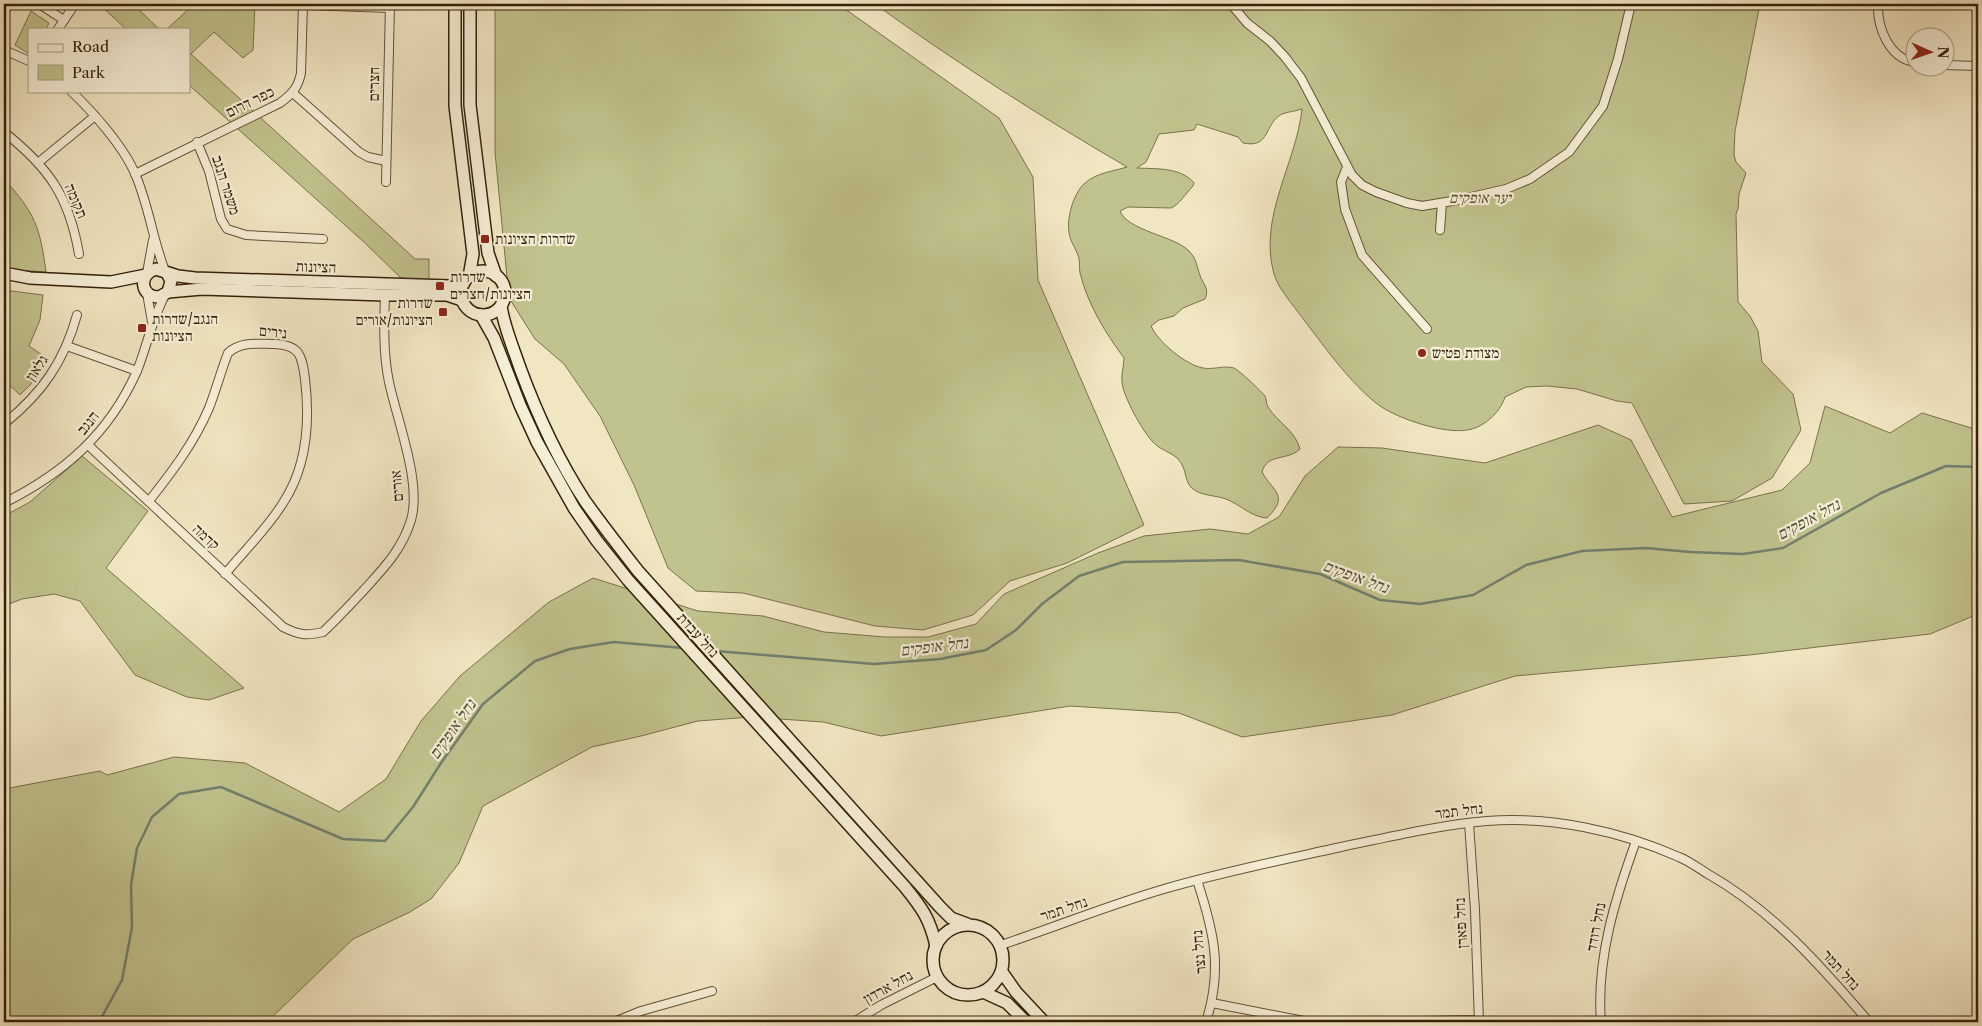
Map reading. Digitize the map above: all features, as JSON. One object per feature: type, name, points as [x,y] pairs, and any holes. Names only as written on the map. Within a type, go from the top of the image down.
[{"type":"street","points":[[38,4],[64,20]]},
{"type":"street","points":[[59,28],[74,4]]},
{"type":"street","name":"חצרים","points":[[303,4],[390,6],[386,182]]},
{"type":"street","name":"כפר דרום","points":[[135,174],[280,103],[293,93],[299,84],[301,73],[303,4]]},
{"type":"street","points":[[455,4],[455,106],[472,254],[467,280],[462,292],[462,300],[468,309],[481,315],[494,312],[501,306],[504,290],[502,282],[496,276],[485,272],[477,273],[467,280]]},
{"type":"street","points":[[470,4],[470,105],[488,253],[496,276]]},
{"type":"street","points":[[1231,4],[1247,23],[1270,41],[1301,78],[1352,175],[1362,185],[1376,192],[1422,206],[1506,189],[1530,178],[1569,152],[1603,106],[1618,59],[1631,4]]},
{"type":"street","points":[[1878,4],[1880,24],[1884,36],[1891,48],[1904,58]]},
{"type":"street","points":[[4,50],[28,61]]},
{"type":"street","points":[[1954,65],[1978,66]]},
{"type":"street","points":[[4,273],[30,278],[111,282],[146,292],[156,297],[166,294],[171,283],[153,233],[144,196],[135,174],[95,116],[72,92]]},
{"type":"street","points":[[293,93],[359,152],[368,158],[386,161]]},
{"type":"street","points":[[39,162],[95,116]]},
{"type":"street","name":"תקומה","points":[[4,132],[39,162],[52,179],[64,202],[76,236],[79,254]]},
{"type":"street","name":"משמר הנגב","points":[[197,142],[208,171],[221,219],[227,230],[246,235],[323,238]]},
{"type":"street","points":[[1347,167],[1341,182],[1345,209],[1362,255],[1427,329]]},
{"type":"street","points":[[1440,230],[1442,203]]},
{"type":"street","points":[[146,292],[143,284],[152,248],[153,233]]},
{"type":"street","points":[[111,282],[146,274],[156,269],[166,272]]},
{"type":"street","name":"הציונות","points":[[166,272],[187,278],[205,279],[450,286],[467,280]]},
{"type":"street","points":[[4,283],[30,278]]},
{"type":"street","name":"הציונות","points":[[166,294],[202,288],[385,295],[447,295],[462,300]]},
{"type":"street","name":"הנגב","points":[[146,292],[152,327]]},
{"type":"street","name":"הנגב","points":[[4,503],[48,479],[68,464],[88,445],[113,414],[126,394],[166,294]]},
{"type":"street","name":"אורים","points":[[311,635],[323,632],[335,622],[392,560],[402,543],[412,518],[414,496],[409,462],[389,382],[386,362],[384,337],[385,295]]},
{"type":"street","name":"נחל עבדת","points":[[501,306],[511,344],[532,400],[549,436],[585,500],[615,541],[638,571],[940,907],[951,918],[967,924]]},
{"type":"street","name":"גלאון","points":[[5,423],[26,406],[53,373],[67,346],[77,315]]},
{"type":"street","name":"נחל עבדת","points":[[481,315],[494,338],[520,405],[541,450],[574,508],[628,580],[921,906],[932,926],[936,946]]},
{"type":"street","name":"נירים","points":[[149,502],[174,471],[199,429],[228,353],[235,347],[253,344],[287,345],[296,349],[304,368],[307,393],[306,440],[300,466],[284,503],[225,574]]},
{"type":"street","name":"גלאון","points":[[67,346],[136,371]]},
{"type":"street","name":"קדמה","points":[[88,445],[283,627],[298,634],[311,635]]},
{"type":"street","name":"נחל תמר","points":[[1000,945],[1162,889],[1281,860],[1426,829],[1489,821],[1528,820],[1604,832],[1636,841],[1680,858],[1722,882],[1755,904],[1785,930],[1869,1022]]},
{"type":"street","name":"נחל פארן","points":[[1469,823],[1475,910],[1479,1021]]},
{"type":"street","name":"נחל רודד","points":[[1601,1022],[1601,982],[1606,945],[1620,884],[1636,841]]},
{"type":"street","name":"נחל נצר","points":[[1197,880],[1210,920],[1216,975],[1212,1003],[1206,1022]]},
{"type":"street","points":[[967,924],[978,926],[995,936],[1000,945],[1003,954],[1002,972],[991,988],[972,995],[962,995],[948,988],[937,977],[933,956],[941,937],[948,930],[967,924]]},
{"type":"street","points":[[1002,972],[1016,992],[1044,1022]]},
{"type":"street","name":"נחל ארדון","points":[[854,1022],[937,977]]},
{"type":"street","points":[[614,1022],[641,1011],[712,991]]},
{"type":"street","points":[[983,992],[1007,1003],[1026,1022]]},
{"type":"street","points":[[1212,1003],[1284,1018],[1341,1022]]},
{"type":"street","points":[[1361,1022],[1479,1021]]},
{"type":"green space","points":[[99,4],[133,4],[158,28],[125,28]]},
{"type":"green space","points":[[188,4],[255,4],[253,50],[243,58],[214,32],[191,54],[415,259],[429,259],[429,280],[401,278],[365,243],[190,86],[190,28],[168,28],[191,7]]},
{"type":"green space","points":[[495,4],[838,4],[999,118],[1033,177],[1038,280],[1144,525],[1067,563],[1010,581],[973,615],[923,630],[875,626],[743,593],[696,591],[668,568],[634,485],[600,416],[564,364],[535,339],[509,298],[495,152]]},
{"type":"green space","name":"יער אופקים","points":[[875,4],[1760,4],[1735,131],[1734,155],[1736,162],[1746,173],[1739,194],[1736,214],[1738,302],[1750,316],[1758,331],[1762,362],[1793,394],[1801,430],[1772,478],[1732,501],[1684,504],[1632,403],[1617,401],[1577,389],[1547,386],[1526,387],[1505,397],[1499,409],[1485,423],[1473,429],[1457,431],[1434,428],[1398,416],[1380,406],[1336,362],[1284,294],[1274,274],[1270,253],[1274,211],[1293,150],[1302,109],[1282,114],[1276,118],[1263,139],[1252,144],[1243,143],[1238,137],[1197,124],[1194,130],[1159,134],[1146,162],[1137,168],[1175,171],[1189,178],[1194,183],[1193,186],[1180,202],[1171,208],[1128,207],[1120,211],[1124,218],[1131,223],[1181,245],[1188,250],[1195,260],[1206,288],[1205,299],[1183,308],[1174,316],[1159,320],[1151,326],[1160,339],[1181,358],[1196,366],[1203,368],[1230,367],[1241,373],[1265,396],[1268,407],[1298,442],[1300,449],[1295,453],[1268,462],[1262,472],[1277,494],[1278,499],[1274,510],[1267,518],[1251,513],[1226,499],[1197,492],[1188,483],[1183,466],[1178,459],[1153,442],[1144,430],[1125,395],[1122,376],[1124,358],[1092,307],[1083,285],[1079,258],[1070,237],[1069,216],[1071,208],[1077,194],[1085,183],[1094,177],[1127,167],[999,89]]},
{"type":"green space","points":[[31,11],[49,23],[46,28],[28,28],[28,53],[15,45]]},
{"type":"green space","points":[[4,179],[23,202],[34,221],[41,243],[46,272],[4,269]]},
{"type":"green space","points":[[4,290],[43,295],[40,320],[29,346],[48,359],[30,385],[20,395],[4,380]]},
{"type":"green space","points":[[1825,406],[1890,433],[1922,413],[1978,430],[1978,614],[1930,634],[1749,655],[1515,676],[1392,715],[1242,737],[1179,713],[1070,706],[881,736],[823,722],[751,717],[698,721],[592,747],[483,806],[459,863],[431,899],[410,912],[353,939],[267,1022],[4,1022],[4,789],[100,771],[107,775],[174,757],[245,763],[339,812],[386,779],[421,721],[460,676],[549,602],[593,578],[698,611],[763,616],[824,632],[885,637],[928,637],[976,624],[1004,594],[1098,553],[1144,536],[1210,529],[1248,534],[1279,517],[1305,476],[1338,447],[1382,448],[1485,463],[1598,425],[1631,440],[1672,517],[1782,490],[1810,463]]},
{"type":"green space","points":[[82,456],[148,511],[106,568],[244,688],[209,700],[187,697],[135,675],[80,601],[54,594],[22,599],[4,606],[4,516],[30,502]]},
{"type":"waterway","name":"נחל אופקים","points":[[716,651],[874,664],[940,659],[986,650],[1016,630],[1042,604],[1079,576],[1123,562],[1239,560],[1320,574],[1380,600],[1420,604],[1473,595],[1526,565],[1582,551],[1646,548],[1743,554],[1783,548],[1881,493],[1946,466],[1978,467]]},
{"type":"waterway","name":"נחל אופקים","points":[[99,1022],[122,980],[132,927],[131,885],[137,848],[152,817],[179,794],[221,787],[343,839],[385,841],[413,807],[441,763],[483,704],[535,661],[570,649],[614,642],[683,648]]},
{"type":"place","name":"שדרות הציונות","points":[[485,239]]},
{"type":"place","name":"שדרות הציונות/חצרים","points":[[440,286]]},
{"type":"place","name":"שדרות הציונות/אורים","points":[[443,312]]},
{"type":"place","name":"הנגב/שדרות הציונות","points":[[142,328]]},
{"type":"place","name":"מצודת פטיש","points":[[1422,353]]}]
